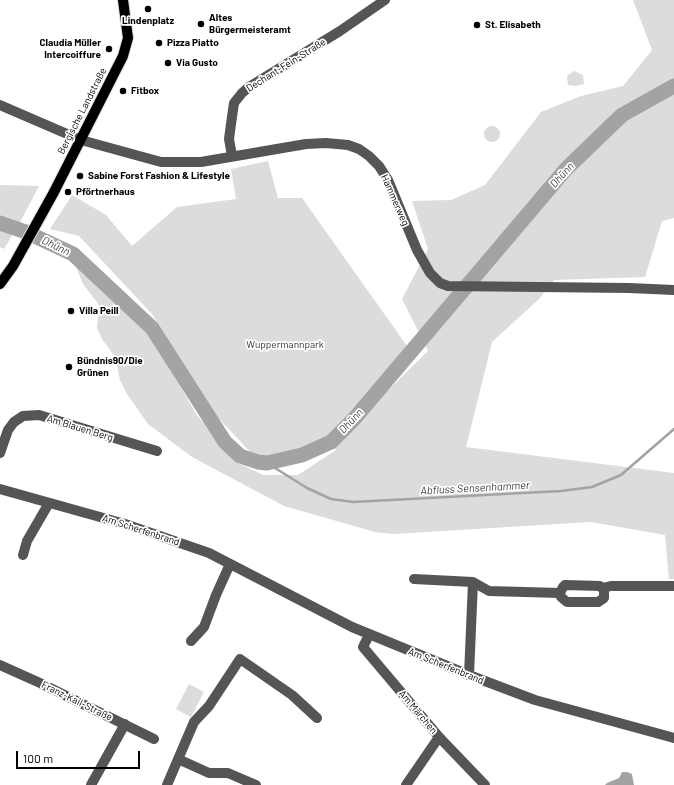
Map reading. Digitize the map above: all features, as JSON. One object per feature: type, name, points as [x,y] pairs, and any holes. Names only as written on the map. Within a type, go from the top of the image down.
[{"type":"main road","name":"Bergische Landstraße","points":[[0,284],[28,241],[119,66],[127,46],[128,38],[124,0]]},
{"type":"street","name":"Dechant-Fein-Straße","points":[[232,156],[229,139],[234,103],[242,93],[249,86],[340,31],[385,0]]},
{"type":"street","name":"Hammerweg","points":[[0,104],[81,140],[160,162],[201,162],[306,144],[348,145],[369,156],[379,166],[388,180],[417,250],[430,273],[440,283],[448,286],[629,288],[671,290]]},
{"type":"street","name":"Am Blauen Berg","points":[[0,453],[8,430],[14,422],[23,416],[39,415],[158,451]]},
{"type":"street","name":"Am Scherfenbrand","points":[[0,489],[125,524],[209,553],[369,635],[535,700],[674,738]]},
{"type":"street","points":[[23,555],[27,541],[49,503]]},
{"type":"street","points":[[191,641],[204,627],[230,564]]},
{"type":"street","points":[[414,579],[473,582],[489,591],[560,593]]},
{"type":"street","points":[[469,675],[473,582]]},
{"type":"street","points":[[602,588],[604,590],[604,598],[598,602],[567,602],[560,593],[562,587],[565,585],[596,585],[602,588],[611,586],[674,586]]},
{"type":"street","name":"Am Märchen","points":[[369,635],[363,647],[439,737],[485,785]]},
{"type":"street","points":[[167,785],[194,722],[209,706],[240,659],[292,695],[317,718]]},
{"type":"street","name":"Franz-Kail-Straße","points":[[0,665],[154,738]]},
{"type":"street","points":[[91,785],[125,724]]},
{"type":"street","points":[[406,785],[439,737]]},
{"type":"street","points":[[178,759],[209,773],[228,773],[256,785]]},
{"type":"green space","points":[[633,0],[674,0],[674,218],[662,221],[645,277],[554,280],[539,299],[492,342],[466,447],[674,473],[674,579],[669,579],[665,535],[591,522],[393,534],[375,532],[284,506],[192,457],[148,424],[127,394],[120,380],[115,357],[102,339],[97,328],[99,305],[83,284],[74,262],[79,257],[139,317],[196,414],[238,463],[263,475],[298,475],[336,450],[331,446],[428,351],[402,299],[428,249],[412,201],[451,200],[485,185],[541,112],[581,96],[623,86],[652,50]]},
{"type":"green space","points":[[574,71],[583,75],[584,84],[576,86],[568,85],[567,76]]},
{"type":"green space","points":[[492,126],[498,128],[500,134],[498,140],[492,142],[486,140],[484,134],[486,128]]},
{"type":"green space","name":"Wuppermannpark","points":[[268,161],[278,198],[302,198],[412,353],[349,422],[308,455],[255,457],[207,406],[152,314],[79,236],[50,229],[72,195],[106,215],[132,246],[177,207],[236,199],[231,169]]},
{"type":"green space","points":[[0,185],[39,186],[4,249],[0,247]]},
{"type":"green space","points":[[189,684],[204,692],[191,717],[176,709]]},
{"type":"shaded area","points":[[622,772],[632,774],[634,785],[605,785],[619,778]]},
{"type":"waterway","name":"Dhünn","points":[[0,223],[26,232],[73,254],[152,328],[225,442],[240,456],[258,462],[267,463],[302,455],[331,442],[354,419],[566,169],[622,115],[674,86]]},
{"type":"waterway","name":"Abfluss Sensenhammer","points":[[267,463],[307,488],[331,499],[353,502],[561,491],[592,487],[621,475],[674,429]]},
{"type":"place","name":"Lindenplatz","points":[[148,9]]},
{"type":"place","name":"Altes Bürgermeisteramt","points":[[201,24]]},
{"type":"place","name":"St. Elisabeth","points":[[477,25]]},
{"type":"place","name":"Pizza Piatto","points":[[159,43]]},
{"type":"place","name":"Claudia Müller Intercoiffure","points":[[109,49]]},
{"type":"place","name":"Via Gusto","points":[[168,63]]},
{"type":"place","name":"Fitbox","points":[[123,91]]},
{"type":"place","name":"Sabine Forst Fashion & Lifestyle","points":[[80,176]]},
{"type":"place","name":"Pförtnerhaus","points":[[68,192]]},
{"type":"place","name":"Villa Peill","points":[[71,311]]},
{"type":"place","name":"Bündnis90/Die Grünen","points":[[69,367]]}]
